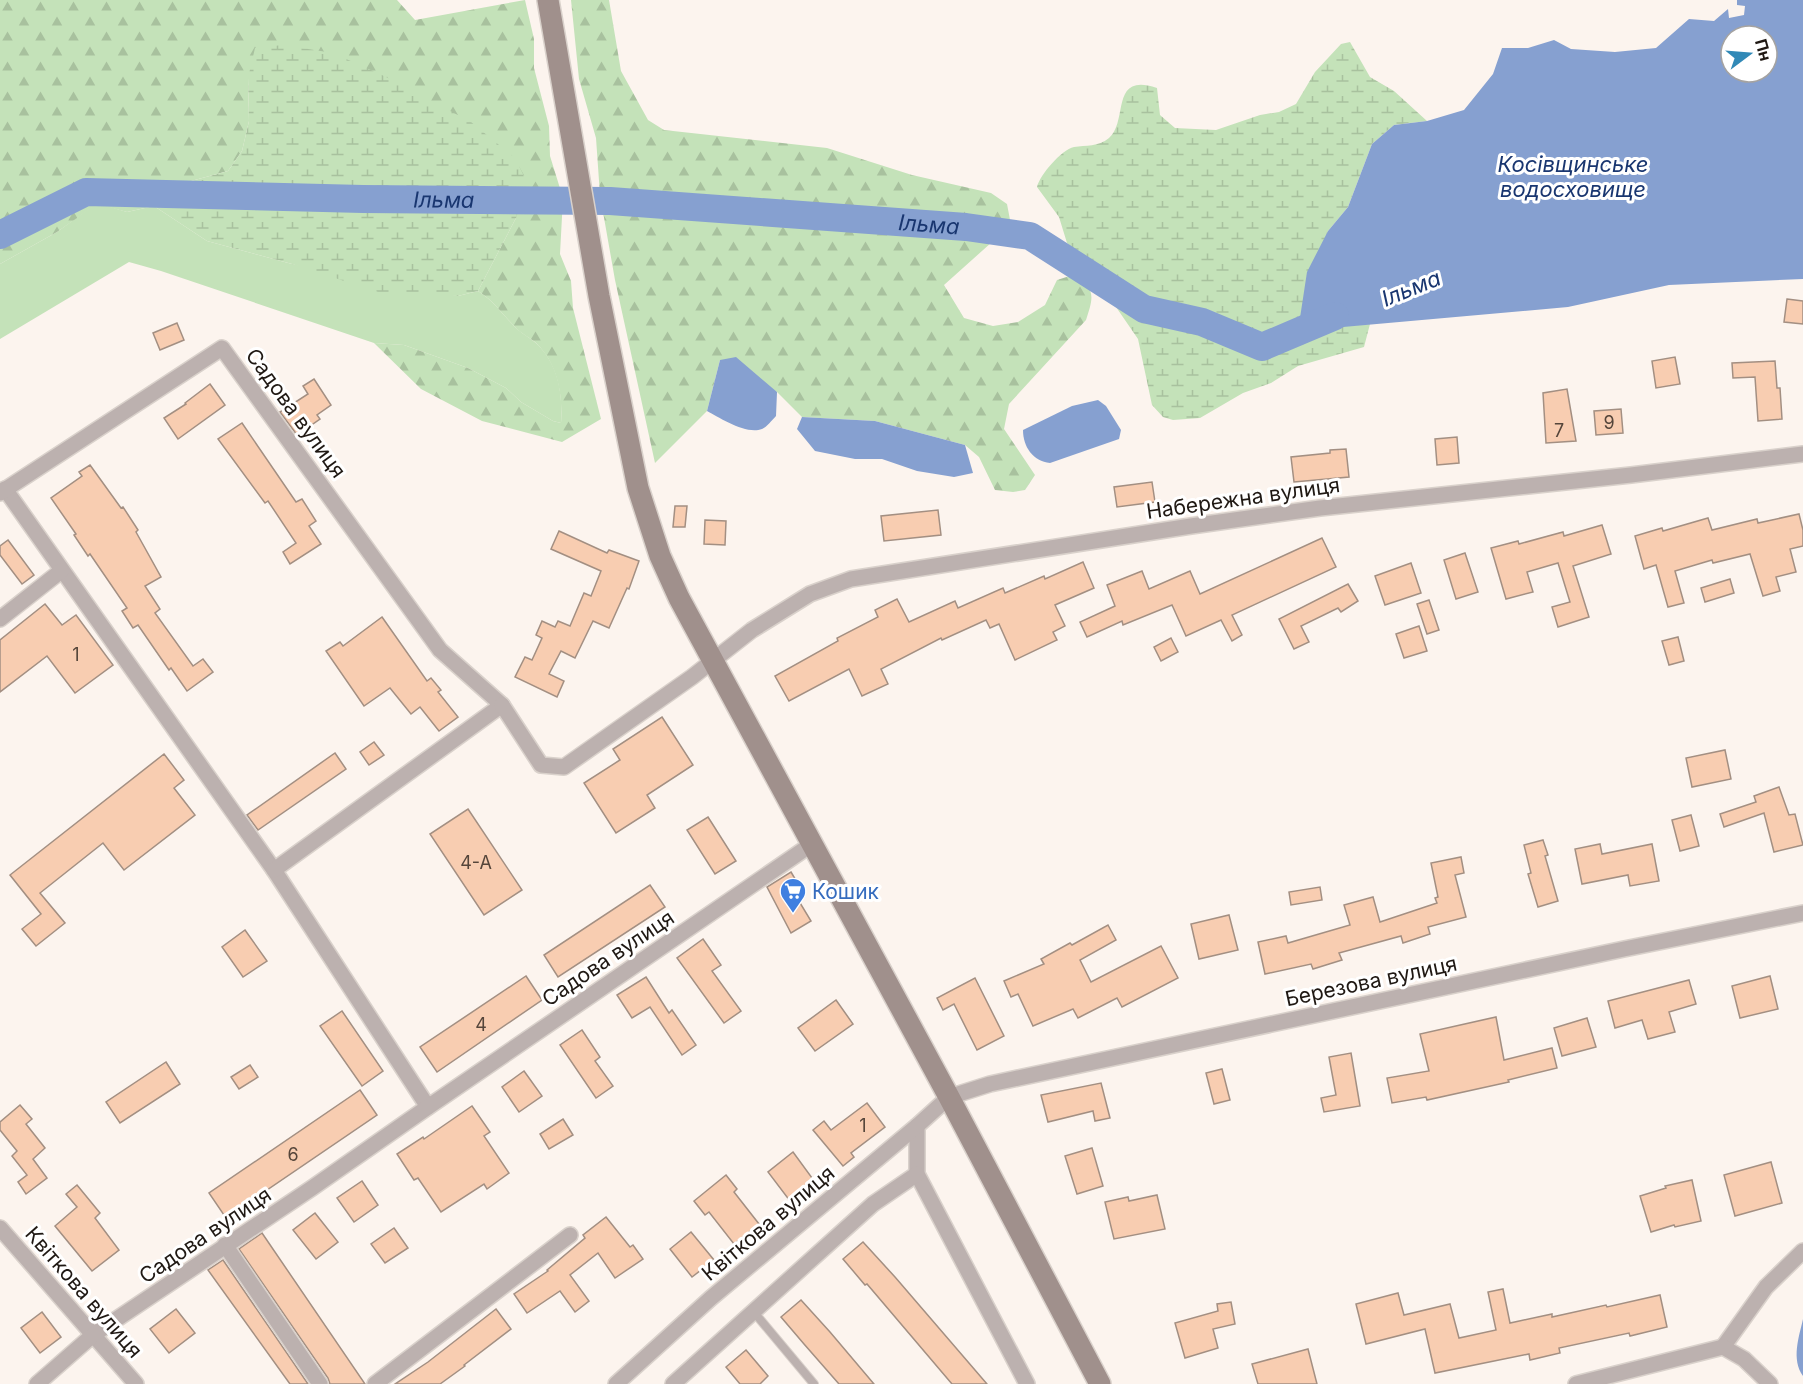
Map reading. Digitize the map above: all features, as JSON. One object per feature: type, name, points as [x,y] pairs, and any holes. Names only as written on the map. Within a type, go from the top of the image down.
[{"type":"street","points":[[548,0],[599,296],[638,488],[660,556],[679,598],[950,1096],[1100,1384]]},
{"type":"street","name":"Садова вулиця","points":[[428,1107],[274,870],[3,491],[222,348],[440,650],[502,705]]},
{"type":"street","name":"Набережна вулиця","points":[[502,705],[542,765],[564,767],[752,630],[810,594],[851,579],[1180,527],[1309,510],[1803,454]]},
{"type":"street","points":[[0,619],[61,571]]},
{"type":"street","points":[[274,870],[502,705]]},
{"type":"street","name":"Садова вулиця","points":[[37,1384],[93,1335],[312,1188],[812,844]]},
{"type":"street","name":"Березова вулиця","points":[[950,1096],[1002,1082],[1623,949],[1803,913]]},
{"type":"street","name":"Квіткова вулиця","points":[[616,1384],[711,1298],[950,1096]]},
{"type":"street","points":[[917,1126],[916,1174],[1027,1384]]},
{"type":"street","points":[[673,1384],[873,1204],[916,1174]]},
{"type":"street","name":"Квіткова вулиця","points":[[0,1228],[136,1384]]},
{"type":"street","points":[[375,1384],[570,1235]]},
{"type":"street","points":[[225,1245],[320,1384]]},
{"type":"street","points":[[1576,1384],[1723,1347],[1766,1287],[1803,1251]]},
{"type":"street","points":[[1723,1347],[1744,1359],[1770,1384]]},
{"type":"lane","points":[[753,1311],[814,1384]]},
{"type":"green space","points":[[0,0],[397,0],[415,20],[525,0],[534,39],[534,68],[549,126],[550,156],[563,198],[560,254],[571,281],[573,308],[601,419],[562,442],[482,421],[421,389],[374,343],[404,345],[468,368],[506,388],[521,402],[553,421],[561,423],[560,391],[550,361],[537,344],[517,329],[494,304],[478,291],[516,218],[248,78],[249,121],[242,151],[228,171],[180,184],[165,185],[150,194],[154,206],[127,212],[97,204],[57,232],[0,264]]},
{"type":"green space","points":[[571,0],[609,0],[621,71],[648,120],[664,130],[827,148],[912,175],[991,193],[1007,204],[1011,225],[944,285],[964,318],[993,326],[1018,322],[1045,305],[1057,280],[1076,274],[1087,285],[1091,299],[1086,320],[1009,404],[1004,429],[1035,475],[1025,490],[1013,492],[995,490],[979,457],[965,445],[875,421],[802,417],[777,392],[720,360],[707,411],[655,463],[615,280],[600,195],[596,138],[579,79]]},
{"type":"green space","points":[[1350,42],[1370,77],[1394,91],[1427,121],[1394,125],[1372,144],[1348,207],[1328,231],[1298,330],[1370,324],[1364,347],[1298,366],[1271,383],[1243,393],[1200,418],[1173,420],[1163,417],[1152,405],[1138,339],[1081,256],[1067,243],[1059,217],[1037,187],[1039,182],[1052,164],[1069,149],[1096,144],[1109,138],[1115,130],[1126,92],[1132,87],[1142,85],[1157,88],[1160,115],[1175,128],[1216,130],[1260,115],[1279,112],[1296,104],[1315,72],[1341,44]]},
{"type":"green space","points":[[283,45],[333,53],[384,76],[471,122],[515,158],[527,182],[516,218],[478,291],[458,296],[378,292],[292,264],[207,241],[154,206],[150,194],[165,185],[180,184],[228,171],[242,151],[249,121],[248,78],[255,48]]},
{"type":"green space","points":[[97,203],[127,212],[154,206],[207,241],[292,264],[458,296],[478,291],[538,345],[551,362],[560,392],[561,423],[553,421],[521,402],[506,388],[468,368],[404,345],[374,343],[129,262],[0,339],[0,264],[57,232]]},
{"type":"water","name":"Косівщинське водосховище","points":[[1737,0],[1803,0],[1803,279],[1669,285],[1568,307],[1298,331],[1307,272],[1328,231],[1348,207],[1372,144],[1394,125],[1427,121],[1464,110],[1493,74],[1502,48],[1528,48],[1554,40],[1571,49],[1615,52],[1656,48],[1689,19],[1714,21],[1728,9],[1729,18],[1744,15],[1745,6],[1737,5]]},
{"type":"water","points":[[736,357],[777,392],[776,416],[762,429],[741,428],[707,411],[720,360]]},
{"type":"water","points":[[1098,400],[1106,406],[1121,430],[1119,439],[1050,463],[1044,462],[1030,452],[1023,436],[1023,430],[1072,406]]},
{"type":"water","points":[[802,417],[875,421],[965,445],[973,473],[954,477],[917,471],[882,459],[855,459],[815,451],[797,429]]},
{"type":"water","points":[[1803,1319],[1803,1376],[1797,1362],[1797,1355]]},
{"type":"building","points":[[1787,299],[1803,301],[1803,324],[1784,322]]},
{"type":"building","points":[[177,323],[184,340],[160,350],[153,333]]},
{"type":"building","points":[[1675,357],[1680,384],[1656,388],[1652,361]]},
{"type":"building","points":[[1775,361],[1782,419],[1758,421],[1755,377],[1733,378],[1732,363]]},
{"type":"building","points":[[314,379],[331,405],[317,415],[320,419],[297,435],[280,412],[308,394],[303,386]]},
{"type":"building","points":[[210,384],[225,405],[178,439],[164,418],[186,404]]},
{"type":"building","points":[[1567,389],[1576,441],[1546,443],[1543,393]]},
{"type":"building","points":[[1621,409],[1623,433],[1596,435],[1594,411]]},
{"type":"building","points":[[242,423],[296,502],[302,499],[316,521],[309,526],[321,544],[290,564],[283,552],[296,543],[268,501],[265,503],[218,439]]},
{"type":"building","points":[[1457,437],[1459,463],[1437,465],[1435,439]]},
{"type":"building","points":[[1346,449],[1349,477],[1294,482],[1291,457]]},
{"type":"building","points":[[90,465],[138,530],[136,532],[161,577],[145,586],[160,609],[155,613],[193,666],[203,659],[213,672],[187,691],[171,668],[169,670],[138,625],[133,628],[122,611],[127,608],[90,554],[88,556],[51,498],[82,476],[79,472]]},
{"type":"building","points":[[1152,482],[1155,502],[1117,507],[1114,487]]},
{"type":"building","points":[[675,506],[687,506],[685,527],[673,527]]},
{"type":"building","points":[[938,510],[941,535],[884,541],[881,516]]},
{"type":"building","points":[[1799,514],[1803,530],[1803,546],[1790,549],[1796,572],[1776,577],[1780,591],[1763,596],[1750,554],[1713,563],[1712,560],[1675,571],[1684,603],[1668,607],[1656,565],[1644,569],[1635,536],[1662,528],[1663,531],[1708,518],[1712,530],[1757,519],[1758,523]]},
{"type":"building","points":[[705,520],[726,521],[725,545],[704,544]]},
{"type":"building","points":[[1602,525],[1611,554],[1573,566],[1589,617],[1558,627],[1552,607],[1570,602],[1558,563],[1527,572],[1533,592],[1506,599],[1491,548],[1518,541],[1519,544],[1563,532],[1564,536]]},
{"type":"building","points":[[559,531],[607,553],[609,550],[639,561],[629,589],[627,588],[609,628],[593,621],[575,658],[561,651],[549,674],[564,681],[557,697],[515,677],[525,657],[532,660],[542,638],[536,635],[542,621],[555,627],[558,621],[570,626],[584,593],[591,596],[601,571],[551,549]]},
{"type":"building","points":[[1322,538],[1336,567],[1232,615],[1242,635],[1232,641],[1221,620],[1186,636],[1172,605],[1123,625],[1122,621],[1087,637],[1080,622],[1115,606],[1107,585],[1142,571],[1149,589],[1190,571],[1200,594]]},
{"type":"building","points":[[8,540],[34,575],[22,584],[0,555],[0,546]]},
{"type":"building","points":[[1465,553],[1478,592],[1456,599],[1444,560]]},
{"type":"building","points":[[1083,562],[1094,588],[1055,605],[1065,626],[1053,632],[1057,640],[1015,660],[999,624],[990,628],[986,620],[942,640],[941,638],[881,669],[888,684],[862,696],[849,669],[789,701],[775,676],[838,641],[837,638],[878,617],[875,610],[897,599],[909,622],[955,601],[958,608],[1003,588],[1005,593]]},
{"type":"building","points":[[1411,563],[1421,593],[1385,605],[1375,576]]},
{"type":"building","points":[[1730,579],[1734,593],[1705,602],[1701,588]]},
{"type":"building","points":[[1348,584],[1358,601],[1341,612],[1338,608],[1301,626],[1309,642],[1294,649],[1279,619]]},
{"type":"building","points":[[1429,600],[1439,630],[1427,634],[1417,604]]},
{"type":"building","points":[[45,604],[62,625],[76,615],[113,665],[75,693],[47,656],[0,692],[0,640]]},
{"type":"building","points":[[382,617],[427,681],[431,678],[441,690],[438,692],[458,717],[439,731],[420,707],[411,714],[390,688],[364,706],[326,651],[340,642],[343,646]]},
{"type":"building","points":[[1419,626],[1427,651],[1404,658],[1396,634]]},
{"type":"building","points":[[1678,637],[1684,661],[1669,665],[1662,641]]},
{"type":"building","points":[[1171,638],[1178,652],[1161,661],[1154,647]]},
{"type":"building","points":[[662,717],[693,765],[647,795],[655,808],[616,833],[584,783],[620,760],[613,749]]},
{"type":"building","points":[[374,742],[384,755],[369,765],[360,752]]},
{"type":"building","points":[[1725,750],[1731,779],[1692,787],[1686,758]]},
{"type":"building","points":[[335,753],[346,769],[258,830],[247,815]]},
{"type":"building","points":[[164,754],[184,780],[174,788],[195,815],[124,870],[103,843],[40,893],[65,923],[36,946],[22,929],[41,914],[10,875]]},
{"type":"building","points":[[1779,787],[1789,815],[1795,814],[1803,845],[1774,852],[1764,813],[1724,827],[1720,814],[1756,802],[1754,796]]},
{"type":"building","points":[[468,809],[522,890],[484,915],[430,834]]},
{"type":"building","points":[[1691,815],[1699,846],[1680,851],[1672,820]]},
{"type":"building","points":[[708,817],[736,861],[715,874],[687,830]]},
{"type":"building","points":[[1543,840],[1548,855],[1545,856],[1558,901],[1538,907],[1528,874],[1531,873],[1524,845]]},
{"type":"building","points":[[1600,844],[1602,854],[1652,844],[1659,881],[1630,886],[1628,875],[1582,884],[1575,849]]},
{"type":"building","points":[[1461,857],[1464,873],[1455,875],[1466,917],[1428,927],[1430,934],[1403,943],[1401,936],[1339,953],[1342,960],[1313,969],[1311,964],[1265,974],[1258,942],[1286,936],[1288,943],[1350,925],[1344,905],[1373,897],[1380,922],[1437,903],[1435,898],[1438,897],[1431,863]]},
{"type":"building","points":[[791,872],[801,889],[794,893],[811,921],[791,933],[767,887]]},
{"type":"building","points":[[650,885],[665,907],[558,977],[544,955]]},
{"type":"building","points":[[1320,887],[1322,900],[1291,905],[1289,892]]},
{"type":"building","points":[[1229,915],[1238,950],[1199,959],[1191,924]]},
{"type":"building","points":[[1108,925],[1116,940],[1080,960],[1091,982],[1161,946],[1178,978],[1122,1007],[1117,998],[1078,1018],[1073,1009],[1033,1026],[1018,994],[1011,997],[1004,981],[1044,964],[1041,959]]},
{"type":"building","points":[[245,930],[267,961],[243,977],[222,947]]},
{"type":"building","points":[[703,939],[721,965],[712,971],[741,1011],[724,1023],[677,958]]},
{"type":"building","points":[[526,976],[542,1000],[437,1072],[420,1047]]},
{"type":"building","points":[[1770,976],[1778,1009],[1740,1018],[1732,986]]},
{"type":"building","points":[[646,977],[669,1013],[672,1010],[696,1045],[682,1055],[650,1007],[632,1018],[617,995]]},
{"type":"building","points":[[975,978],[1004,1036],[977,1050],[954,1004],[943,1010],[937,998]]},
{"type":"building","points":[[1689,980],[1696,1004],[1669,1012],[1675,1032],[1648,1039],[1642,1020],[1615,1028],[1608,1001]]},
{"type":"building","points":[[836,1000],[853,1024],[815,1051],[798,1028]]},
{"type":"building","points":[[342,1011],[383,1071],[362,1086],[320,1026]]},
{"type":"building","points":[[1496,1017],[1504,1060],[1552,1048],[1557,1068],[1508,1080],[1509,1082],[1427,1100],[1426,1097],[1392,1103],[1387,1078],[1429,1071],[1420,1034]]},
{"type":"building","points":[[1587,1018],[1596,1047],[1562,1056],[1554,1028]]},
{"type":"building","points":[[582,1030],[600,1057],[595,1061],[613,1086],[596,1098],[560,1045]]},
{"type":"building","points":[[1351,1053],[1360,1106],[1324,1112],[1321,1098],[1336,1095],[1329,1057]]},
{"type":"building","points":[[166,1062],[180,1084],[120,1123],[106,1102]]},
{"type":"building","points":[[250,1065],[258,1077],[239,1089],[231,1077]]},
{"type":"building","points":[[1222,1069],[1230,1100],[1214,1104],[1206,1073]]},
{"type":"building","points":[[524,1071],[542,1096],[519,1112],[502,1087]]},
{"type":"building","points":[[1101,1083],[1110,1118],[1095,1121],[1093,1111],[1048,1122],[1041,1095]]},
{"type":"building","points":[[360,1090],[377,1115],[226,1218],[209,1193]]},
{"type":"building","points":[[867,1103],[885,1127],[851,1153],[854,1157],[843,1166],[813,1130],[824,1121],[831,1130]]},
{"type":"building","points":[[20,1105],[32,1119],[26,1124],[45,1148],[33,1159],[47,1178],[26,1194],[18,1182],[27,1175],[12,1156],[17,1151],[0,1130],[0,1122]]},
{"type":"building","points":[[472,1106],[490,1132],[484,1136],[509,1173],[487,1189],[484,1184],[441,1212],[418,1178],[414,1180],[397,1154],[423,1137],[424,1139]]},
{"type":"building","points":[[563,1119],[573,1135],[549,1149],[540,1134]]},
{"type":"building","points":[[1092,1148],[1103,1186],[1077,1194],[1065,1156]]},
{"type":"building","points":[[793,1152],[815,1182],[790,1201],[768,1172]]},
{"type":"building","points":[[1771,1162],[1782,1203],[1735,1216],[1724,1175]]},
{"type":"building","points":[[726,1175],[737,1189],[734,1192],[759,1224],[734,1244],[709,1212],[705,1215],[694,1201]]},
{"type":"building","points":[[1692,1180],[1701,1221],[1675,1227],[1674,1225],[1651,1232],[1640,1196],[1666,1188],[1665,1186]]},
{"type":"building","points":[[362,1181],[378,1205],[354,1222],[337,1198]]},
{"type":"building","points":[[77,1185],[100,1213],[95,1218],[119,1250],[92,1271],[55,1226],[77,1207],[66,1194]]},
{"type":"building","points":[[1157,1195],[1165,1229],[1114,1239],[1105,1202],[1128,1197],[1129,1201]]},
{"type":"building","points":[[315,1213],[338,1242],[316,1259],[293,1230]]},
{"type":"building","points":[[606,1217],[630,1247],[633,1245],[643,1259],[615,1278],[598,1253],[570,1275],[589,1301],[575,1312],[560,1291],[527,1313],[514,1294],[548,1271],[585,1238],[583,1235]]},
{"type":"building","points":[[394,1228],[408,1248],[385,1263],[371,1244]]},
{"type":"building","points":[[691,1232],[714,1260],[692,1277],[670,1249]]},
{"type":"building","points":[[262,1233],[365,1384],[330,1384],[239,1249]]},
{"type":"building","points":[[863,1242],[987,1384],[952,1384],[867,1284],[865,1285],[843,1259]]},
{"type":"building","points":[[223,1260],[308,1384],[290,1384],[208,1270]]},
{"type":"building","points":[[1503,1289],[1510,1323],[1552,1314],[1552,1317],[1606,1305],[1607,1307],[1660,1295],[1667,1327],[1559,1348],[1560,1353],[1530,1360],[1529,1354],[1435,1373],[1425,1329],[1366,1344],[1356,1304],[1398,1293],[1404,1315],[1450,1304],[1459,1338],[1496,1330],[1488,1292]]},
{"type":"building","points":[[801,1300],[874,1384],[839,1384],[804,1344],[781,1317]]},
{"type":"building","points":[[1231,1302],[1235,1324],[1213,1329],[1218,1348],[1185,1358],[1175,1323],[1218,1311],[1217,1304]]},
{"type":"building","points":[[176,1309],[195,1333],[169,1353],[150,1329]]},
{"type":"building","points":[[496,1309],[511,1329],[465,1366],[440,1384],[395,1384],[428,1362]]},
{"type":"building","points":[[42,1312],[61,1337],[40,1353],[21,1328]]},
{"type":"building","points":[[1308,1349],[1317,1384],[1258,1384],[1252,1364]]},
{"type":"building","points":[[746,1350],[768,1376],[760,1384],[740,1384],[726,1367]]},
{"type":"waterway","name":"Ільма","points":[[0,235],[86,192],[363,199],[610,201],[966,227],[1030,236],[1144,309],[1202,322],[1262,347],[1335,316]]},
{"type":"place","name":"Кошик","points":[[793,914]]}]
